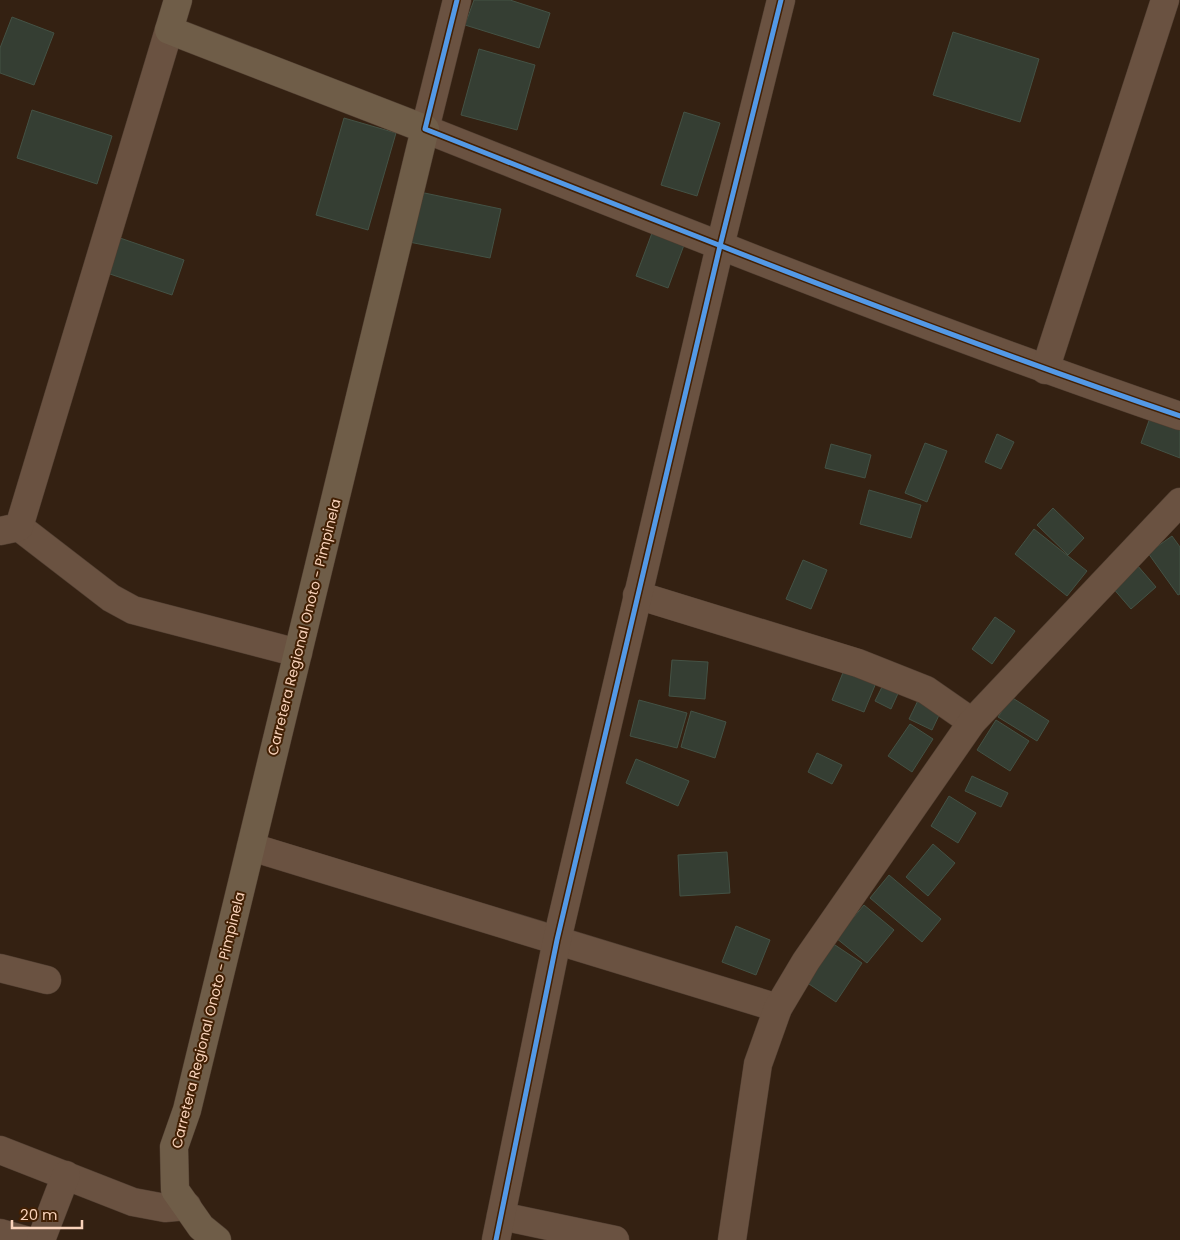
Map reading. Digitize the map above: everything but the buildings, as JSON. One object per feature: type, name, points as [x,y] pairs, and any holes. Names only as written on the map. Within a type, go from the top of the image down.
[{"type":"main road","points":[[178,0],[169,30],[425,129]]},
{"type":"main road","name":"Carretera Regional Onoto - Pimpinela","points":[[217,1240],[201,1227],[175,1190],[174,1147],[187,1110],[425,129]]},
{"type":"street","name":"Carretera Regional Onoto - Pimpinela","points":[[425,129],[457,0]]},
{"type":"street","points":[[615,1240],[498,1228],[556,940],[720,246],[781,0]]},
{"type":"street","points":[[1045,370],[1163,5]]},
{"type":"street","points":[[169,30],[10,529],[111,598],[133,610],[298,653]]},
{"type":"street","points":[[425,129],[720,246],[1045,370],[1180,416]]},
{"type":"street","points":[[732,1240],[758,1064],[778,1008],[806,961],[972,722],[1180,502]]},
{"type":"street","points":[[637,594],[858,663],[926,690],[972,722]]},
{"type":"street","points":[[251,847],[778,1008]]},
{"type":"street","points":[[0,968],[47,980]]},
{"type":"street","points":[[0,1150],[133,1202],[165,1208],[187,1206]]},
{"type":"street","points":[[41,1240],[66,1175]]},
{"type":"street","points":[[0,1233],[25,1240]]},
{"type":"cycle path","points":[[457,0],[425,129],[895,313],[1180,416]]},
{"type":"cycle path","points":[[496,1240],[557,940],[720,246],[781,0]]}]
